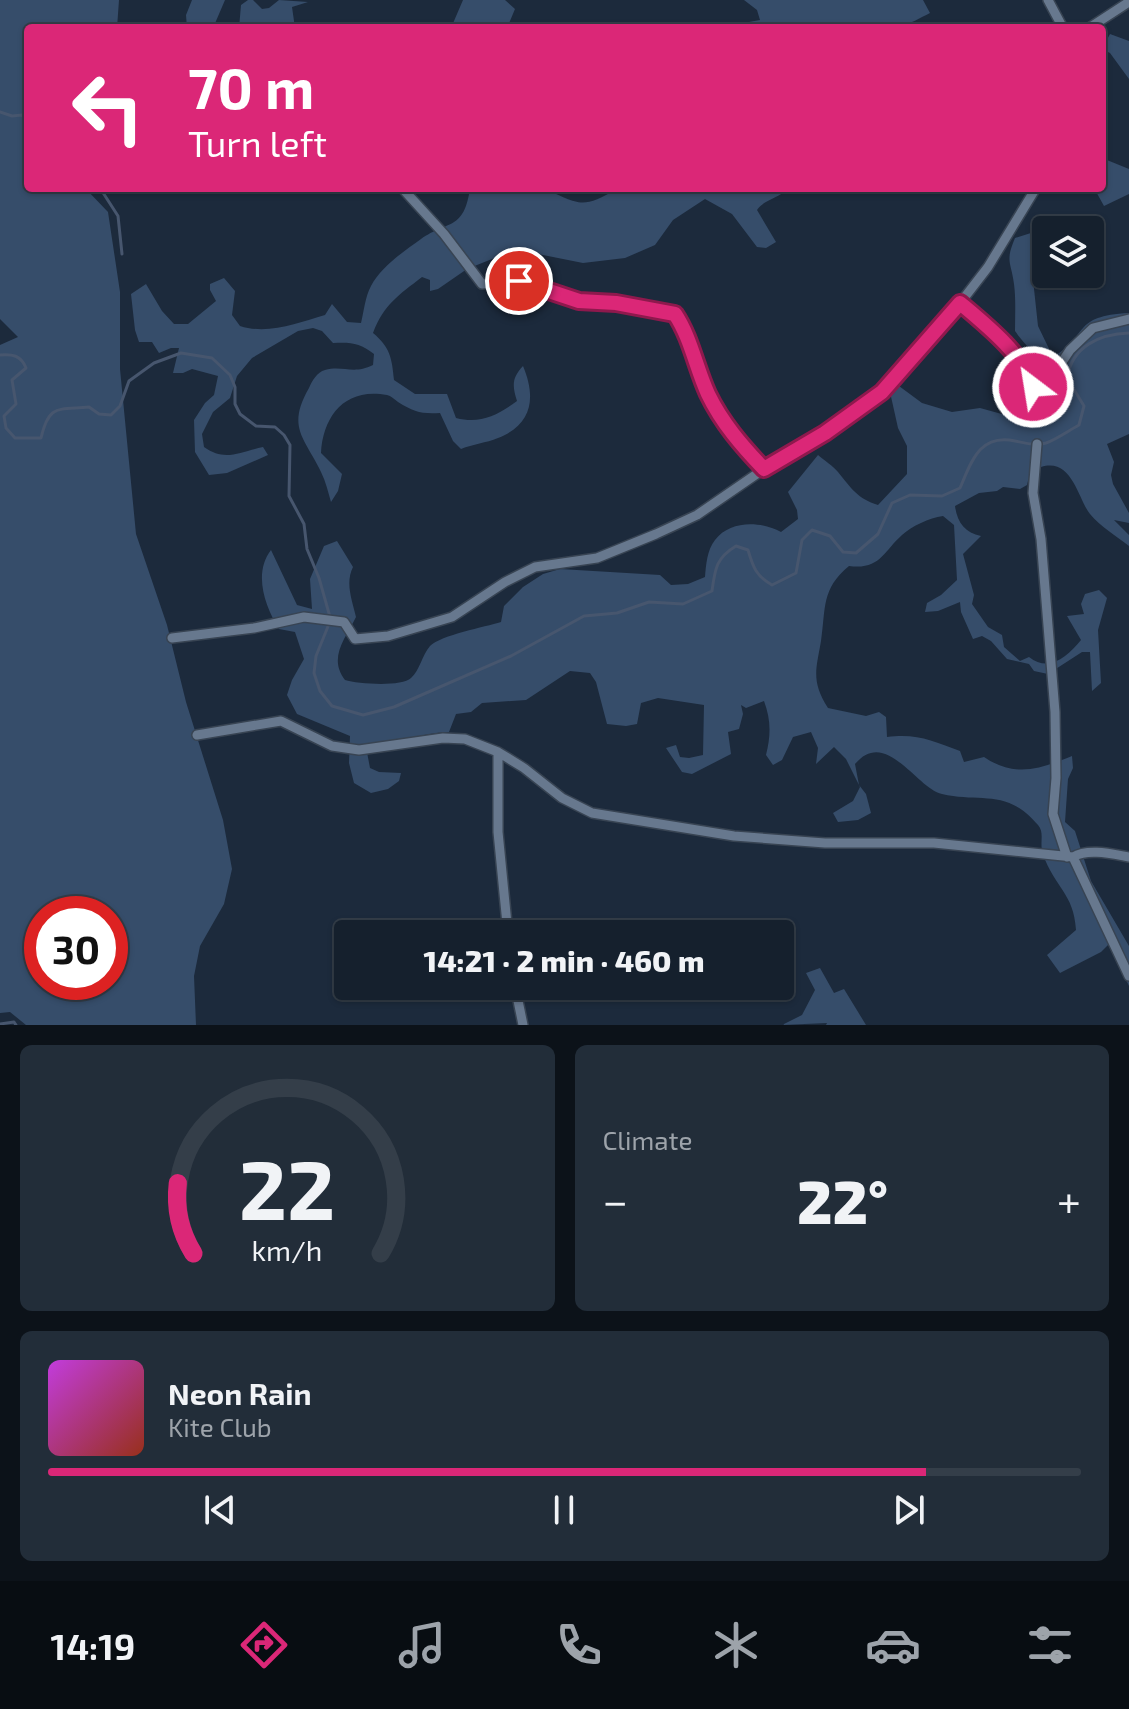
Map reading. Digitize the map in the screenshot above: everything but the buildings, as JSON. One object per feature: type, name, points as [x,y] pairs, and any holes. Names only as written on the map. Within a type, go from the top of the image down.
[{"type":"street","points":[[1048,0],[1061,24]]},
{"type":"street","points":[[1095,24],[1129,2]]},
{"type":"street","points":[[406,192],[444,234],[482,284],[519,281],[579,301],[616,303],[675,314],[684,328],[709,396],[732,435],[764,469]]},
{"type":"street","points":[[172,638],[254,628],[304,617],[344,622],[355,639],[388,636],[452,617],[505,582],[535,567],[597,558],[697,515],[764,469],[825,433],[882,392],[988,267],[1034,192]]},
{"type":"street","points":[[960,303],[988,327],[1026,368],[1033,387],[1050,380],[1070,350],[1093,328],[1129,319]]},
{"type":"street","points":[[1037,444],[1033,493],[1041,539],[1055,712],[1053,814],[1070,857],[1129,976]]},
{"type":"street","points":[[197,735],[281,721],[332,746],[359,750],[443,738],[465,739],[498,752],[562,798],[592,813],[734,836],[825,843],[934,843],[1070,857],[1106,853],[1129,857]]},
{"type":"street","points":[[498,752],[498,832],[507,920]]},
{"type":"street","points":[[518,1000],[523,1025]]},
{"type":"shaded area","points":[[0,0],[119,0],[117,24],[24,24],[24,192],[89,192],[108,212],[120,292],[120,369],[136,534],[167,625],[186,702],[223,820],[232,869],[224,904],[200,946],[194,976],[196,1025],[26,1025],[10,1012],[0,1013],[0,345],[18,337],[0,319]]},
{"type":"shaded area","points":[[192,0],[225,0],[215,24],[187,24],[186,15]]},
{"type":"shaded area","points":[[253,0],[262,9],[279,0],[308,2],[292,7],[294,24],[239,24],[241,5]]},
{"type":"shaded area","points":[[463,0],[505,0],[515,9],[509,24],[453,24]]},
{"type":"shaded area","points":[[744,0],[923,0],[930,13],[908,24],[738,24],[760,20],[757,10]]},
{"type":"shaded area","points":[[1110,34],[1129,41],[1129,79],[1106,51]]},
{"type":"shaded area","points":[[1106,160],[1129,169],[1129,194],[1104,206],[1096,192],[1106,192]]},
{"type":"shaded area","points":[[469,192],[551,192],[587,202],[611,192],[783,192],[757,210],[776,242],[766,248],[757,247],[732,214],[705,199],[673,220],[655,245],[625,258],[583,263],[528,252],[497,257],[467,269],[438,289],[430,291],[430,280],[422,277],[399,295],[387,307],[373,333],[389,354],[394,380],[415,394],[447,394],[456,418],[473,420],[488,417],[517,401],[514,382],[523,366],[530,388],[525,417],[510,432],[498,438],[461,449],[453,441],[440,413],[413,410],[387,395],[359,395],[339,407],[326,427],[321,453],[342,474],[338,491],[331,502],[323,476],[300,432],[298,423],[302,402],[320,373],[331,369],[366,368],[373,365],[374,354],[355,344],[333,343],[322,331],[313,328],[298,331],[252,358],[237,376],[230,398],[213,412],[202,434],[204,447],[212,452],[226,455],[263,447],[268,455],[227,473],[209,475],[195,452],[194,420],[214,395],[218,376],[192,369],[173,373],[179,348],[159,353],[152,342],[139,342],[131,294],[146,284],[174,324],[188,324],[216,301],[210,284],[224,278],[235,291],[232,315],[240,326],[272,329],[294,324],[325,315],[332,304],[347,322],[361,323],[369,290],[381,272],[421,239],[459,218]]},
{"type":"shaded area","points":[[1032,233],[1032,288],[1038,326],[1053,357],[1065,349],[1089,322],[1129,313],[1129,434],[1107,444],[1114,462],[1111,475],[1113,484],[1129,513],[1129,523],[1114,520],[1129,535],[1129,546],[1094,519],[1073,481],[1060,468],[1052,466],[1036,470],[1027,485],[1020,489],[1003,487],[997,491],[979,493],[955,506],[963,526],[981,536],[963,554],[974,595],[972,604],[988,627],[1002,635],[1004,647],[1020,661],[1029,657],[1036,662],[1051,663],[1064,657],[1081,640],[1067,616],[1084,614],[1081,604],[1085,594],[1099,590],[1107,598],[1098,630],[1101,683],[1092,691],[1090,652],[1082,652],[1048,674],[1034,671],[1029,664],[1007,659],[991,641],[982,636],[973,639],[960,602],[938,611],[925,612],[927,603],[957,580],[954,525],[943,516],[902,535],[874,562],[859,567],[849,566],[840,574],[829,591],[825,609],[817,683],[828,708],[866,716],[879,712],[886,717],[887,737],[907,736],[933,741],[960,751],[964,762],[984,757],[1006,768],[1028,769],[1072,756],[1065,822],[1075,831],[1091,881],[1129,946],[1129,986],[1109,944],[1101,952],[1060,973],[1047,955],[1076,930],[1072,907],[1043,854],[1040,828],[1027,813],[1004,801],[942,794],[900,763],[878,752],[867,754],[855,764],[859,785],[846,759],[834,747],[816,764],[818,748],[811,732],[793,737],[782,760],[773,765],[766,755],[770,728],[764,701],[746,708],[741,705],[743,714],[739,729],[728,732],[731,754],[692,774],[682,772],[666,748],[676,745],[680,757],[703,755],[704,705],[658,698],[641,703],[637,724],[607,724],[596,682],[590,673],[570,671],[526,700],[482,703],[471,712],[456,714],[449,732],[366,747],[370,768],[379,772],[401,773],[399,781],[388,789],[371,793],[354,783],[349,763],[350,736],[297,714],[287,695],[304,659],[295,632],[279,629],[269,611],[262,579],[266,559],[271,550],[297,605],[312,609],[310,579],[324,546],[337,541],[353,567],[349,585],[356,617],[340,648],[340,672],[345,680],[390,684],[411,678],[427,650],[436,642],[501,622],[504,606],[523,587],[543,574],[560,569],[660,575],[671,585],[688,584],[705,577],[712,544],[721,533],[746,524],[781,532],[798,519],[788,492],[818,455],[860,496],[878,505],[907,474],[907,446],[898,428],[890,392],[899,386],[922,403],[952,412],[980,408],[1009,416],[1034,405],[1039,374],[1037,360],[1015,331],[1015,290],[1009,257],[1015,238]]},
{"type":"shaded area","points":[[859,785],[866,794],[871,813],[858,820],[838,822],[833,813],[853,801]]},
{"type":"shaded area","points":[[820,968],[834,993],[844,989],[866,1025],[782,1025],[802,1015],[815,990],[806,973]]},
{"type":"waterway","points":[[0,112],[24,118]]},
{"type":"waterway","points":[[103,192],[118,216],[122,254]]},
{"type":"waterway","points":[[329,624],[316,656],[314,673],[320,691],[332,706],[363,715],[394,707],[511,656],[584,616],[617,613],[649,602],[683,604],[712,591],[718,565],[724,555],[736,546],[748,550],[756,570],[772,585],[796,573],[802,540],[812,530],[830,536],[843,552],[856,553],[878,534],[892,503],[910,495],[942,496],[960,488],[978,452],[993,441],[1046,443],[1079,425],[1084,406],[1067,378],[1070,367],[1089,344],[1108,336],[1129,333]]},
{"type":"waterway","points":[[0,355],[16,356],[26,368],[12,380],[16,404],[4,416],[6,428],[15,438],[41,438],[47,419],[62,409],[89,407],[99,414],[111,415],[120,406],[129,381],[154,363],[181,353],[212,358],[230,375],[240,414],[256,426],[275,427],[290,445],[289,496],[304,524],[307,549],[330,617]]},
{"type":"waterway","points":[[0,1024],[14,1022],[16,1025]]},
{"type":"route","points":[[519,281],[579,301],[616,303],[675,314],[684,328],[709,396],[732,435],[764,469],[825,433],[882,392],[960,303],[988,327],[1026,368],[1033,387]]}]
